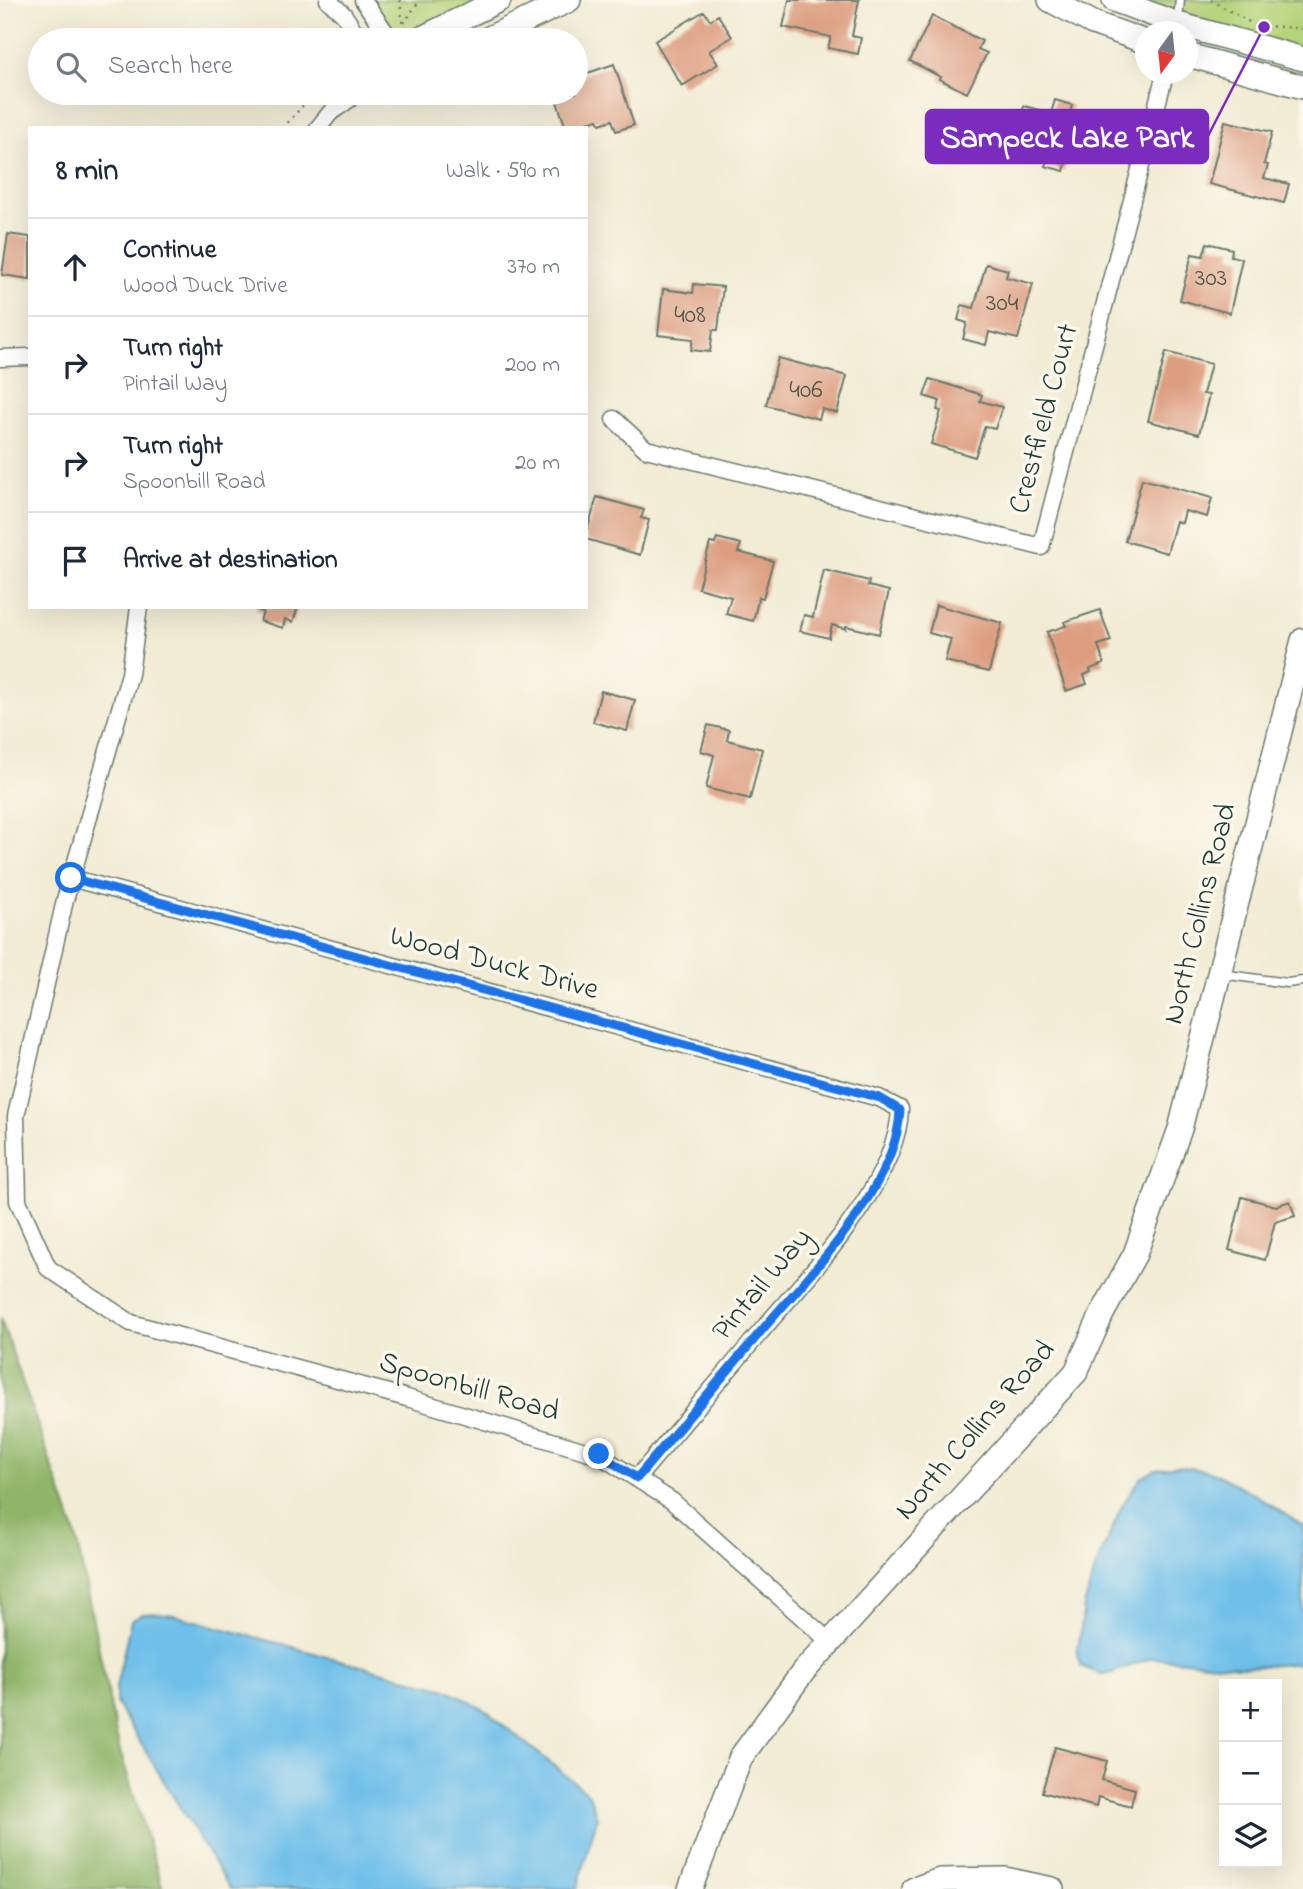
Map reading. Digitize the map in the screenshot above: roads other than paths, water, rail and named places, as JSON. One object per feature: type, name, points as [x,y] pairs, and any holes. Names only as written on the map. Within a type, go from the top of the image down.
[{"type":"street","points":[[328,0],[344,15],[352,28]]},
{"type":"street","points":[[363,0],[396,28]]},
{"type":"street","points":[[423,28],[499,0]]},
{"type":"street","points":[[510,28],[569,0]]},
{"type":"street","points":[[1051,0],[1093,23],[1135,38]]},
{"type":"street","points":[[1114,0],[1161,21]]},
{"type":"street","points":[[1198,33],[1303,59]]},
{"type":"street","points":[[1198,58],[1303,88]]},
{"type":"street","name":"Crestfield Court","points":[[614,419],[646,449],[1041,547],[1162,84]]},
{"type":"street","points":[[320,126],[341,105]]},
{"type":"street","points":[[0,358],[28,357]]},
{"type":"street","points":[[71,878],[130,674],[139,609]]},
{"type":"street","name":"North Collins Road","points":[[690,1889],[741,1757],[803,1672],[1076,1372],[1102,1314],[1135,1254],[1180,1129],[1303,640]]},
{"type":"street","name":"Wood Duck Drive","points":[[71,878],[880,1098],[900,1110]]},
{"type":"street","name":"Spoonbill Road","points":[[71,878],[16,1116],[18,1201],[48,1268],[131,1323],[407,1398],[599,1454],[672,1501],[830,1642]]},
{"type":"street","name":"Pintail Way","points":[[637,1478],[847,1230],[879,1176],[899,1129],[900,1110]]},
{"type":"street","points":[[914,1889],[940,1880],[1005,1879],[1052,1889]]},
{"type":"lane","points":[[1178,21],[1180,0]]},
{"type":"lane","points":[[1218,974],[1287,982],[1303,981]]},
{"type":"water","points":[[1176,1466],[1210,1471],[1251,1492],[1303,1526],[1303,1663],[1251,1667],[1152,1658],[1109,1674],[1100,1674],[1081,1666],[1077,1655],[1084,1606],[1096,1566],[1123,1504],[1141,1478],[1155,1470]]},
{"type":"water","points":[[142,1614],[174,1615],[446,1689],[482,1708],[589,1794],[597,1818],[577,1889],[230,1889],[116,1703],[116,1687],[131,1620]]},
{"type":"place","name":"Sampeck Lake Park","points":[[1264,27]]}]
